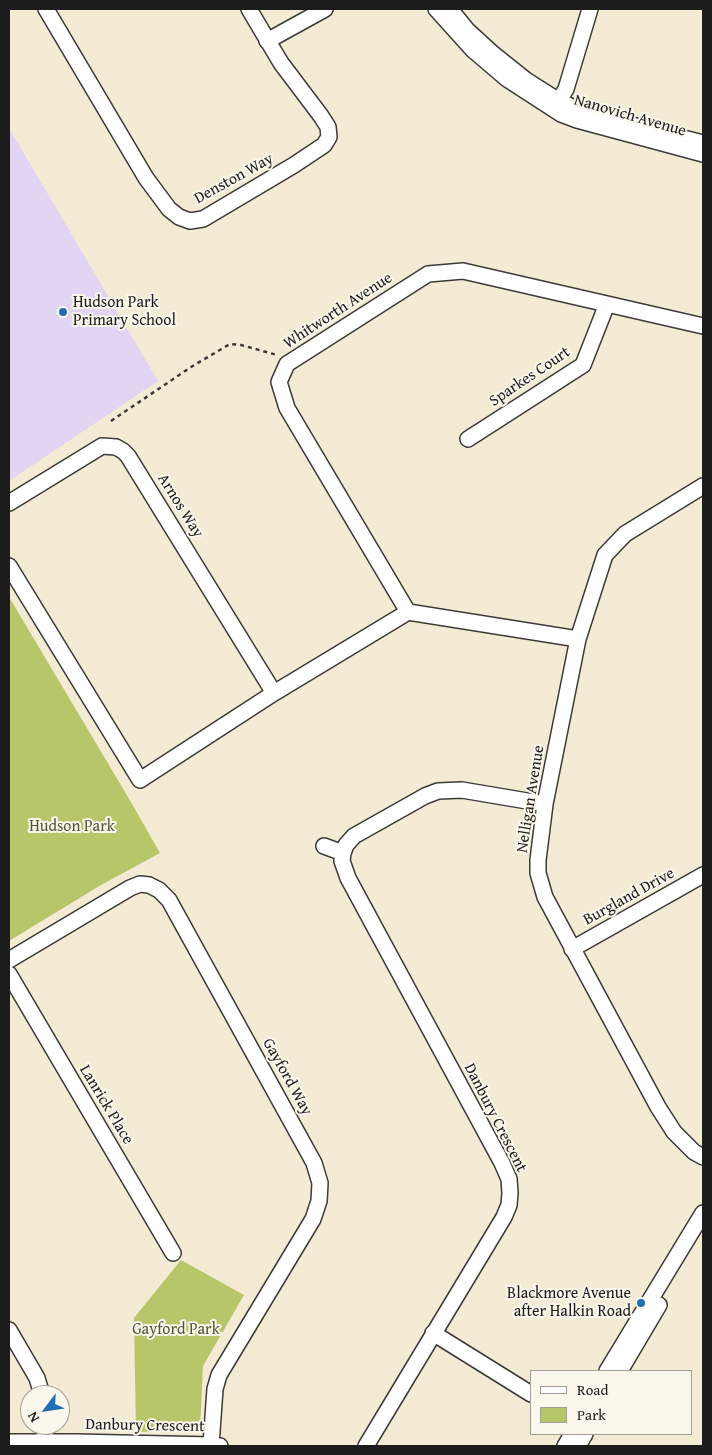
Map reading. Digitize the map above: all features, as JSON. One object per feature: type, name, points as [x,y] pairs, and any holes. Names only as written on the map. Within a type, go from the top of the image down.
[{"type":"street","name":"Denston Way","points":[[46,9],[146,178],[169,208],[179,217],[190,221],[203,219],[294,165],[324,146],[329,137],[328,127],[280,63],[248,9]]},
{"type":"street","points":[[267,42],[325,9]]},
{"type":"street","name":"Nanovich Avenue","points":[[436,9],[456,33],[507,79],[556,105],[703,143]]},
{"type":"street","name":"Nanovich Avenue","points":[[450,9],[467,30],[491,52],[577,120],[703,154]]},
{"type":"street","points":[[556,105],[566,89],[590,9]]},
{"type":"street","name":"Whitworth Avenue","points":[[408,612],[287,408],[279,382],[287,364],[428,274],[463,271],[703,326]]},
{"type":"street","name":"Sparkes Court","points":[[468,439],[583,365],[607,304]]},
{"type":"street","name":"Arnos Way","points":[[9,503],[102,446],[116,447],[123,451],[128,456],[274,693]]},
{"type":"street","name":"Nelligan Avenue","points":[[703,486],[625,534],[605,555],[578,639],[545,804],[538,873],[546,897],[572,948],[665,1120],[682,1141],[703,1157]]},
{"type":"street","points":[[9,566],[140,780],[274,693],[408,612],[578,639]]},
{"type":"street","points":[[324,846],[343,853],[346,845],[354,836],[438,790],[462,790],[545,804]]},
{"type":"street","name":"Danbury Crescent","points":[[343,853],[342,861],[348,878],[509,1179],[510,1193],[509,1205],[504,1217],[366,1446]]},
{"type":"street","name":"Burgland Drive","points":[[572,948],[703,875]]},
{"type":"street","name":"Gayford Way","points":[[9,960],[130,888],[140,884],[149,885],[159,890],[169,900],[314,1163],[320,1183],[319,1201],[313,1219],[219,1375],[214,1396],[215,1445]]},
{"type":"street","name":"Lanrick Place","points":[[9,974],[173,1254]]},
{"type":"street","points":[[608,1370],[703,1214]]},
{"type":"street","points":[[621,1370],[703,1234]]},
{"type":"street","points":[[9,1330],[37,1378],[39,1385]]},
{"type":"street","points":[[433,1334],[530,1393]]},
{"type":"street","points":[[45,1435],[45,1441]]},
{"type":"street","points":[[565,1446],[571,1435]]},
{"type":"street","points":[[578,1446],[584,1435]]},
{"type":"street","name":"Danbury Crescent","points":[[9,1442],[45,1441],[215,1445]]},
{"type":"path","points":[[111,422],[191,366],[230,344],[241,345],[277,355],[287,364]]},
{"type":"shaded area","name":"Hudson Park Primary School","points":[[9,128],[158,381],[9,481]]},
{"type":"green space","name":"Hudson Park","points":[[9,597],[160,853],[101,885],[9,941]]},
{"type":"green space","name":"Gayford Park","points":[[181,1260],[244,1295],[203,1366],[200,1430],[136,1432],[134,1318]]},
{"type":"place","name":"Hudson Park Primary School","points":[[63,312]]},
{"type":"place","name":"Blackmore Avenue after Halkin Road","points":[[641,1303]]}]
